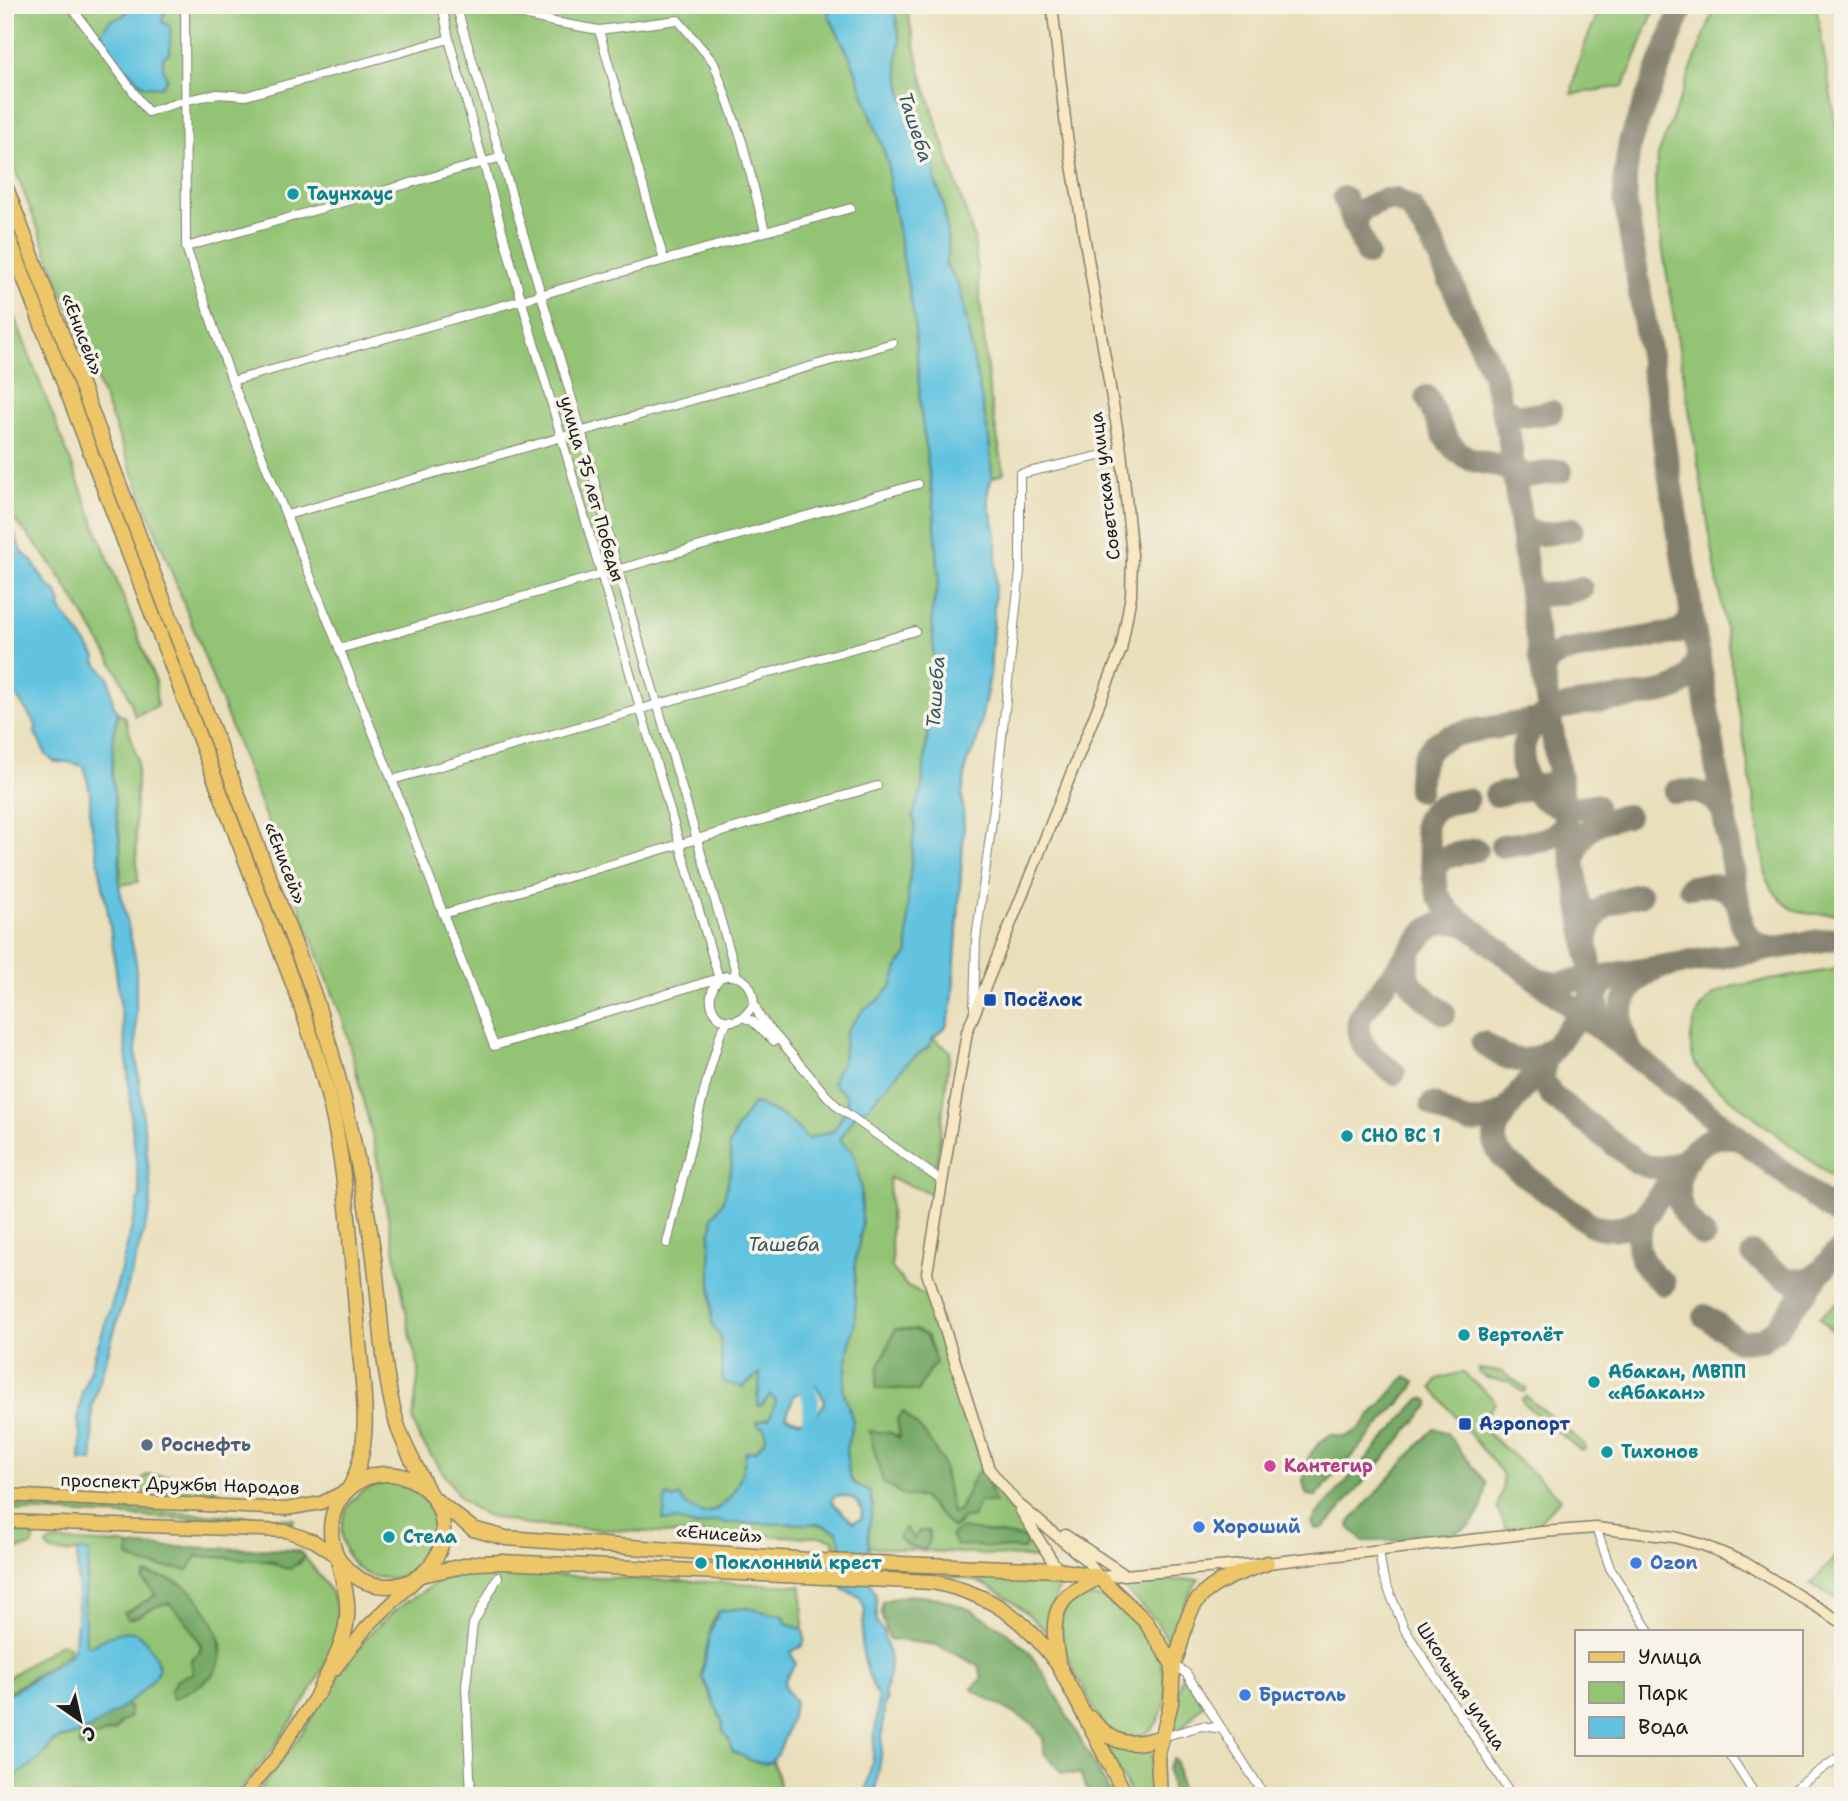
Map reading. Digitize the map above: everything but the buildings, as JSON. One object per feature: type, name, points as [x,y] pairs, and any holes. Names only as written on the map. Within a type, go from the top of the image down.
[{"type":"highway","name":"«Енисей»","points":[[5,185],[308,979],[332,1049],[350,1123],[372,1248],[390,1393],[402,1436],[441,1514],[442,1540],[435,1559],[421,1575]]},
{"type":"highway","name":"«Енисей»","points":[[5,228],[293,984],[317,1055],[335,1126],[346,1203],[364,1440],[358,1473],[337,1505],[331,1525],[332,1543],[338,1558],[355,1576],[374,1584],[398,1585],[421,1575],[477,1563],[502,1562],[898,1580],[957,1587],[995,1604],[1028,1627],[1059,1665],[1126,1796]]},
{"type":"highway","name":"«Енисей»","points":[[349,1489],[369,1477],[389,1474],[406,1477],[473,1529],[506,1538],[822,1561],[1058,1570],[1099,1577]]},
{"type":"highway","points":[[318,1693],[336,1658],[346,1626],[347,1604],[338,1558]]},
{"type":"highway","points":[[1160,1796],[1158,1754],[1171,1703],[1173,1665],[1181,1649],[1187,1620],[1197,1600],[1221,1581],[1266,1563]]},
{"type":"highway","name":"«Енисей»","points":[[1059,1665],[1055,1635],[1061,1603],[1070,1594],[1099,1577]]},
{"type":"highway","points":[[1099,1577],[1146,1622],[1173,1665]]},
{"type":"highway","name":"«Енисей»","points":[[1076,1700],[1096,1725],[1115,1740],[1131,1744],[1162,1737]]},
{"type":"main road","name":"проспект Дружбы Народов","points":[[5,1495],[286,1509],[321,1503],[349,1489]]},
{"type":"main road","points":[[5,1521],[286,1531],[314,1541],[338,1558]]},
{"type":"main road","points":[[244,1796],[277,1756],[318,1693],[366,1628],[421,1575]]},
{"type":"street","points":[[70,5],[148,112],[217,94],[246,96],[449,39]]},
{"type":"street","points":[[185,5],[186,247],[232,381],[392,780],[494,1046],[737,976],[750,986],[760,1017],[827,1096]]},
{"type":"street","name":"улица 75 лет Победы","points":[[442,5],[522,302],[719,979]]},
{"type":"street","points":[[480,5],[599,30],[678,20],[714,63],[742,141],[765,232]]},
{"type":"street","name":"Советская улица","points":[[1016,1503],[989,1469],[928,1273],[962,1055],[974,1013],[1004,945],[1121,650],[1131,595],[1132,555],[1121,452],[1067,136],[1052,5]]},
{"type":"street","name":"улица 75 лет Победы","points":[[460,6],[581,430],[618,570],[737,976]]},
{"type":"street","points":[[599,30],[664,260]]},
{"type":"street","points":[[463,88],[480,83]]},
{"type":"street","points":[[186,247],[502,157]]},
{"type":"street","points":[[232,381],[851,208]]},
{"type":"street","points":[[287,515],[893,343]]},
{"type":"street","points":[[974,1013],[976,939],[996,792],[1020,571],[1020,474],[1121,452]]},
{"type":"street","points":[[339,649],[918,484]]},
{"type":"street","points":[[392,780],[915,631]]},
{"type":"street","points":[[443,914],[877,786]]},
{"type":"street","points":[[719,979],[710,992],[711,1007],[721,1018],[729,1020],[743,1017],[754,1004]]},
{"type":"street","points":[[743,1017],[760,1026],[839,1108],[942,1181]]},
{"type":"street","points":[[667,1242],[707,1080],[721,1032],[729,1020]]},
{"type":"street","points":[[1016,1503],[1058,1570]]},
{"type":"street","points":[[1016,1503],[1125,1575]]},
{"type":"street","points":[[1016,1503],[1088,1562],[1099,1577],[1266,1563],[1542,1531],[1597,1528],[1674,1537],[1703,1545],[1744,1562],[1843,1623]]},
{"type":"street","points":[[1597,1528],[1610,1568],[1648,1630]]},
{"type":"street","name":"Школьная улица","points":[[1379,1550],[1383,1576],[1404,1628],[1513,1796]]},
{"type":"street","points":[[471,1796],[466,1685],[473,1625],[498,1577]]},
{"type":"street","points":[[1173,1665],[1186,1673],[1265,1796]]},
{"type":"street","points":[[1162,1737],[1202,1726],[1222,1729]]},
{"type":"street","points":[[1785,1796],[1843,1754]]},
{"type":"street","points":[[1730,1756],[1756,1796]]},
{"type":"green space","points":[[5,5],[827,5],[829,16],[852,61],[888,163],[914,318],[921,413],[934,508],[939,580],[932,611],[935,699],[929,718],[922,789],[913,816],[915,823],[908,894],[908,954],[900,964],[892,986],[878,1001],[864,1009],[846,1032],[843,1059],[833,1083],[847,1095],[848,1105],[834,1131],[807,1139],[783,1117],[753,1104],[729,1146],[732,1165],[724,1202],[712,1218],[710,1234],[712,1324],[720,1336],[724,1382],[753,1380],[756,1374],[760,1373],[757,1396],[762,1405],[770,1394],[776,1401],[770,1418],[757,1422],[765,1426],[766,1439],[756,1451],[746,1452],[739,1482],[729,1499],[722,1506],[703,1514],[685,1504],[680,1496],[675,1499],[666,1496],[663,1520],[681,1521],[696,1527],[717,1520],[727,1523],[817,1524],[837,1532],[842,1548],[834,1548],[833,1540],[824,1537],[681,1534],[526,1525],[483,1515],[461,1499],[418,1436],[413,1419],[419,1369],[374,1143],[344,1023],[5,144]]},
{"type":"green space","points":[[894,5],[906,5],[922,77],[974,238],[990,398],[1004,473],[992,478],[989,439],[962,298],[959,286],[945,263],[949,252],[943,202],[935,181],[935,168],[919,115],[903,98],[897,61],[900,42]]},
{"type":"green space","points":[[1601,5],[1656,5],[1624,86],[1572,94],[1579,60]]},
{"type":"green space","points":[[1716,5],[1816,5],[1843,169],[1843,912],[1838,913],[1814,914],[1796,911],[1781,900],[1767,881],[1656,209],[1658,155]]},
{"type":"green space","points":[[5,292],[155,680],[157,706],[135,716],[117,671],[73,597],[42,552],[5,511]]},
{"type":"green space","points":[[118,713],[125,717],[138,761],[135,818],[138,882],[119,885],[121,851],[111,774]]},
{"type":"green space","points":[[1843,968],[1843,1186],[1712,1084],[1697,1067],[1691,1036],[1697,1015],[1710,998],[1720,991],[1734,986]]},
{"type":"green space","points":[[933,1038],[950,1051],[933,1194],[889,1178],[892,1268],[906,1285],[934,1300],[978,1453],[992,1484],[1041,1553],[1036,1558],[869,1547],[870,1492],[853,1482],[849,1476],[846,1449],[853,1422],[843,1390],[855,1322],[855,1263],[862,1226],[861,1189],[856,1161],[840,1140],[857,1112],[868,1107],[909,1061],[929,1046]],"holes":[[[915,1330],[928,1336],[936,1363],[929,1370],[918,1391]],[[870,1432],[891,1433],[942,1461],[952,1513],[960,1511],[971,1483],[959,1524],[953,1528],[922,1497],[905,1496],[883,1482]]]},
{"type":"green space","points":[[1843,1298],[1843,1341],[1819,1318]]},
{"type":"green space","points":[[895,1329],[915,1330],[927,1336],[936,1363],[929,1370],[918,1391],[876,1388],[878,1369]]},
{"type":"green space","points":[[1478,1369],[1502,1372],[1526,1390],[1523,1392],[1508,1381],[1487,1378],[1478,1372]]},
{"type":"green space","points":[[1462,1372],[1493,1398],[1495,1403],[1478,1425],[1561,1498],[1536,1525],[1506,1528],[1497,1508],[1503,1486],[1502,1473],[1432,1388],[1437,1379]]},
{"type":"green space","points":[[1406,1376],[1415,1381],[1413,1388],[1316,1496],[1307,1495],[1303,1477],[1311,1453],[1331,1434],[1345,1437],[1358,1430]]},
{"type":"green space","points":[[1526,1396],[1584,1444],[1585,1450],[1580,1450],[1524,1404],[1522,1399]]},
{"type":"green space","points":[[1420,1399],[1429,1401],[1429,1406],[1330,1521],[1322,1528],[1315,1529],[1312,1523],[1317,1514]]},
{"type":"green space","points":[[903,1412],[925,1434],[942,1461],[952,1513],[960,1510],[980,1469],[995,1503],[979,1501],[973,1517],[963,1518],[953,1528],[922,1497],[905,1496],[883,1482],[869,1431],[891,1433],[900,1438],[897,1419]]},
{"type":"green space","points":[[1434,1428],[1446,1432],[1486,1483],[1479,1513],[1467,1527],[1458,1532],[1416,1539],[1362,1541],[1349,1527],[1350,1522]]},
{"type":"green space","points":[[147,1475],[209,1477],[216,1489],[211,1496],[136,1492],[137,1485]]},
{"type":"green space","points":[[389,1483],[403,1486],[425,1501],[436,1524],[432,1550],[423,1562],[408,1573],[390,1578],[369,1575],[354,1565],[345,1550],[342,1533],[344,1516],[353,1500],[368,1488]]},
{"type":"green space","points":[[5,1504],[294,1519],[293,1524],[5,1510]]},
{"type":"green space","points":[[905,1528],[914,1539],[919,1531],[929,1531],[925,1550],[908,1545],[898,1537]]},
{"type":"green space","points":[[961,1528],[1025,1538],[1027,1543],[1024,1549],[956,1545],[951,1535]]},
{"type":"green space","points":[[5,1531],[32,1533],[35,1535],[33,1545],[5,1551]]},
{"type":"green space","points":[[53,1541],[122,1544],[129,1546],[129,1558],[231,1556],[252,1558],[281,1567],[299,1564],[305,1557],[320,1577],[334,1598],[338,1614],[336,1634],[328,1657],[300,1710],[234,1796],[5,1796],[5,1782],[46,1752],[53,1742],[80,1733],[80,1748],[88,1748],[89,1739],[116,1730],[130,1709],[123,1705],[149,1683],[159,1665],[143,1638],[135,1633],[108,1637],[91,1646],[86,1645],[84,1607],[88,1568],[77,1551],[51,1552],[46,1545]],"holes":[[[146,1574],[176,1582],[188,1591],[220,1639],[219,1660],[209,1677],[174,1698],[193,1673],[201,1646],[188,1623],[170,1603],[159,1604],[134,1618],[125,1613],[156,1595]]]},
{"type":"green space","points":[[129,1546],[291,1550],[300,1552],[305,1557],[290,1569],[273,1561],[197,1556],[188,1570],[145,1565],[129,1558]]},
{"type":"green space","points":[[1843,1549],[1843,1603],[1811,1584]]},
{"type":"green space","points":[[482,1572],[802,1586],[803,1630],[786,1623],[719,1611],[712,1623],[702,1670],[702,1676],[732,1750],[767,1764],[773,1761],[783,1796],[255,1796],[370,1633],[396,1609],[436,1583],[460,1574]]},
{"type":"green space","points":[[146,1574],[173,1581],[195,1595],[209,1615],[219,1640],[221,1652],[214,1673],[200,1685],[173,1699],[170,1692],[177,1679],[193,1673],[191,1660],[200,1652],[201,1646],[188,1623],[169,1603],[128,1619],[125,1613],[156,1595],[143,1580]]},
{"type":"green space","points":[[930,1574],[1054,1579],[1059,1585],[1050,1617],[1050,1636],[1023,1610],[991,1588],[968,1579]]},
{"type":"green space","points":[[1199,1579],[1181,1613],[1175,1651],[1156,1621],[1120,1584]]},
{"type":"green space","points":[[909,1595],[939,1598],[971,1610],[1007,1632],[1028,1651],[1044,1674],[1112,1796],[1090,1796],[1080,1774],[1062,1773],[1044,1753],[1043,1739],[1033,1724],[971,1689],[982,1679],[979,1666],[937,1645],[889,1639],[881,1614],[882,1601]]},
{"type":"green space","points":[[1078,1596],[1104,1599],[1119,1605],[1131,1614],[1151,1640],[1163,1671],[1164,1703],[1156,1724],[1143,1734],[1136,1737],[1121,1736],[1107,1728],[1097,1716],[1073,1669],[1061,1628],[1062,1615],[1067,1605]]},
{"type":"green space","points":[[61,1643],[69,1646],[68,1654],[5,1695],[7,1678]]},
{"type":"green space","points":[[1182,1673],[1203,1704],[1183,1727],[1172,1731]]},
{"type":"green space","points":[[123,1705],[128,1706],[130,1717],[120,1723],[116,1730],[90,1739],[88,1748],[80,1748],[80,1733]]},
{"type":"green space","points":[[1099,1734],[1123,1750],[1151,1751],[1153,1796],[1132,1796]]},
{"type":"green space","points":[[1173,1759],[1176,1760],[1182,1796],[1172,1796],[1168,1768]]},
{"type":"water","points":[[122,5],[166,5],[162,22],[170,26],[170,52],[163,58],[167,79],[161,87],[144,86],[119,62],[101,33],[110,20],[124,16],[127,9]]},
{"type":"water","name":"Ташеба","points":[[827,5],[894,5],[900,42],[897,61],[903,98],[919,115],[935,168],[935,181],[943,202],[949,252],[945,263],[959,286],[962,298],[989,439],[992,478],[988,502],[996,533],[990,675],[976,746],[967,761],[962,795],[964,828],[952,1006],[946,1027],[933,1038],[929,1046],[909,1061],[868,1107],[857,1112],[840,1140],[852,1151],[856,1161],[861,1189],[862,1226],[855,1263],[855,1322],[843,1390],[853,1422],[846,1449],[849,1476],[852,1482],[870,1492],[873,1506],[868,1532],[870,1581],[876,1596],[877,1623],[884,1632],[890,1661],[884,1698],[887,1699],[884,1706],[881,1757],[874,1796],[865,1796],[873,1756],[878,1699],[867,1671],[861,1644],[865,1610],[860,1597],[843,1589],[842,1548],[837,1532],[821,1524],[717,1521],[696,1527],[681,1521],[663,1520],[666,1496],[674,1499],[680,1496],[685,1504],[703,1514],[722,1506],[729,1499],[739,1482],[746,1452],[756,1451],[766,1439],[765,1427],[759,1426],[757,1422],[770,1418],[776,1401],[770,1395],[758,1406],[760,1373],[743,1387],[723,1382],[720,1336],[712,1324],[712,1218],[723,1202],[732,1165],[729,1147],[737,1128],[753,1104],[783,1117],[807,1139],[834,1131],[848,1105],[846,1095],[832,1083],[843,1059],[846,1032],[864,1009],[878,1001],[892,986],[900,963],[908,954],[908,894],[915,823],[913,816],[922,789],[929,718],[935,699],[932,611],[939,580],[934,508],[921,413],[914,318],[888,163],[852,61],[829,16]],"holes":[[[816,1385],[824,1400],[813,1420],[799,1421],[786,1417],[794,1395]],[[836,1496],[847,1496],[856,1501],[861,1508],[861,1519],[853,1522],[843,1513],[833,1503],[832,1499]]]},
{"type":"water","points":[[5,521],[16,537],[21,551],[31,560],[47,585],[56,591],[61,603],[60,608],[109,678],[113,704],[118,713],[113,735],[112,774],[120,850],[119,885],[136,962],[136,1053],[151,1192],[150,1210],[92,1407],[93,1461],[80,1461],[78,1418],[82,1393],[113,1300],[140,1195],[126,1048],[109,918],[90,817],[90,792],[84,766],[55,762],[47,756],[35,733],[36,725],[17,697],[5,686]]},
{"type":"water","points":[[77,1551],[89,1551],[84,1607],[86,1645],[91,1646],[122,1632],[135,1633],[150,1647],[158,1669],[147,1686],[125,1706],[88,1729],[54,1741],[37,1761],[5,1782],[5,1697],[68,1657],[72,1649],[77,1623]]},
{"type":"water","points":[[746,1608],[784,1616],[786,1623],[803,1630],[805,1639],[802,1646],[791,1652],[796,1664],[784,1684],[795,1703],[788,1726],[777,1754],[773,1760],[764,1764],[732,1751],[702,1676],[709,1637],[719,1611]]},
{"type":"waterway","name":"Ташеба","points":[[802,1367],[811,1401],[809,1442]]},
{"type":"taxiway","points":[[1683,5],[1630,142],[1625,200],[1742,926],[1753,941],[1770,948]]},
{"type":"taxiway","points":[[1344,198],[1367,254]]},
{"type":"taxiway","points":[[1354,224],[1362,210],[1383,200],[1396,200],[1411,208],[1434,246],[1493,373],[1509,435],[1529,587],[1592,978],[1601,1024],[1610,1038]]},
{"type":"taxiway","points":[[1427,397],[1445,436],[1458,451],[1466,457],[1501,467],[1514,474]]},
{"type":"taxiway","points":[[1502,405],[1518,415],[1551,412]]},
{"type":"taxiway","points":[[1513,467],[1526,476],[1561,471]]},
{"type":"taxiway","points":[[1521,524],[1538,534],[1572,529]]},
{"type":"taxiway","points":[[1529,587],[1547,595],[1581,589]]},
{"type":"taxiway","points":[[1543,672],[1548,660],[1562,652],[1679,632],[1689,622],[1692,609]]},
{"type":"taxiway","points":[[1595,805],[1574,808],[1558,806],[1541,797],[1532,788],[1526,778],[1522,753],[1530,730],[1551,712],[1567,707],[1663,692],[1678,687],[1692,675],[1699,654]]},
{"type":"taxiway","points":[[1419,790],[1423,759],[1439,742],[1462,733],[1546,719]]},
{"type":"taxiway","points":[[1496,795],[1547,784]]},
{"type":"taxiway","points":[[1675,792],[1691,791],[1705,795],[1717,803],[1726,817]]},
{"type":"taxiway","points":[[1467,800],[1435,809],[1425,825],[1438,895],[1450,913],[1467,925]]},
{"type":"taxiway","points":[[1574,860],[1585,833],[1599,823],[1627,816]]},
{"type":"taxiway","points":[[1502,846],[1549,837],[1557,833],[1566,817]]},
{"type":"taxiway","points":[[1433,876],[1444,859],[1476,850]]},
{"type":"taxiway","points":[[1690,887],[1719,886],[1730,893],[1739,906]]},
{"type":"taxiway","points":[[1586,940],[1593,920],[1604,907],[1640,895]]},
{"type":"taxiway","points":[[1394,1073],[1372,1056],[1362,1043],[1358,1026],[1360,1016],[1424,933],[1444,923],[1467,925],[1843,1219]]},
{"type":"taxiway","points":[[1537,980],[1555,984],[1843,937]]},
{"type":"taxiway","points":[[1411,950],[1407,972],[1410,980],[1420,994],[1444,1013]]},
{"type":"taxiway","points":[[1632,1052],[1622,1028],[1623,1004],[1635,984],[1655,969]]},
{"type":"taxiway","points":[[1620,973],[1604,983],[1595,993],[1507,1110],[1496,1130],[1495,1143],[1507,1162],[1590,1224],[1618,1228],[1644,1216]]},
{"type":"taxiway","points":[[1483,1043],[1500,1054],[1517,1060],[1534,1058],[1552,1048]]},
{"type":"taxiway","points":[[1545,1060],[1543,1080],[1551,1095],[1638,1163],[1664,1167],[1688,1156]]},
{"type":"taxiway","points":[[1432,1104],[1451,1116],[1468,1122],[1486,1120],[1507,1110]]},
{"type":"taxiway","points":[[1664,1284],[1651,1273],[1639,1251],[1638,1240],[1645,1217],[1695,1149],[1717,1137],[1741,1140]]},
{"type":"taxiway","points":[[1682,1168],[1678,1188],[1681,1206],[1690,1222],[1704,1236]]},
{"type":"taxiway","points":[[1705,1316],[1739,1341],[1761,1340],[1776,1329],[1834,1255],[1843,1249]]},
{"type":"taxiway","points":[[1753,1254],[1785,1278],[1802,1280],[1821,1271]]},
{"type":"place","name":"Таунхаус","points":[[293,194]]},
{"type":"place","name":"Посёлок","points":[[990,1000]]},
{"type":"place","name":"СНО ВС 1","points":[[1347,1136]]},
{"type":"place","name":"Вертолёт","points":[[1464,1335]]},
{"type":"place","name":"Абакан, МВПП «Абакан»","points":[[1594,1382]]},
{"type":"place","name":"Аэропорт","points":[[1465,1424]]},
{"type":"place","name":"Роснефть","points":[[147,1445]]},
{"type":"place","name":"Тихонов","points":[[1607,1452]]},
{"type":"place","name":"Кантегир","points":[[1270,1466]]},
{"type":"place","name":"Хороший","points":[[1199,1527]]},
{"type":"place","name":"Стела","points":[[389,1537]]},
{"type":"place","name":"Поклонный крест","points":[[701,1563]]},
{"type":"place","name":"Ozon","points":[[1636,1563]]},
{"type":"place","name":"Бристоль","points":[[1245,1695]]}]
